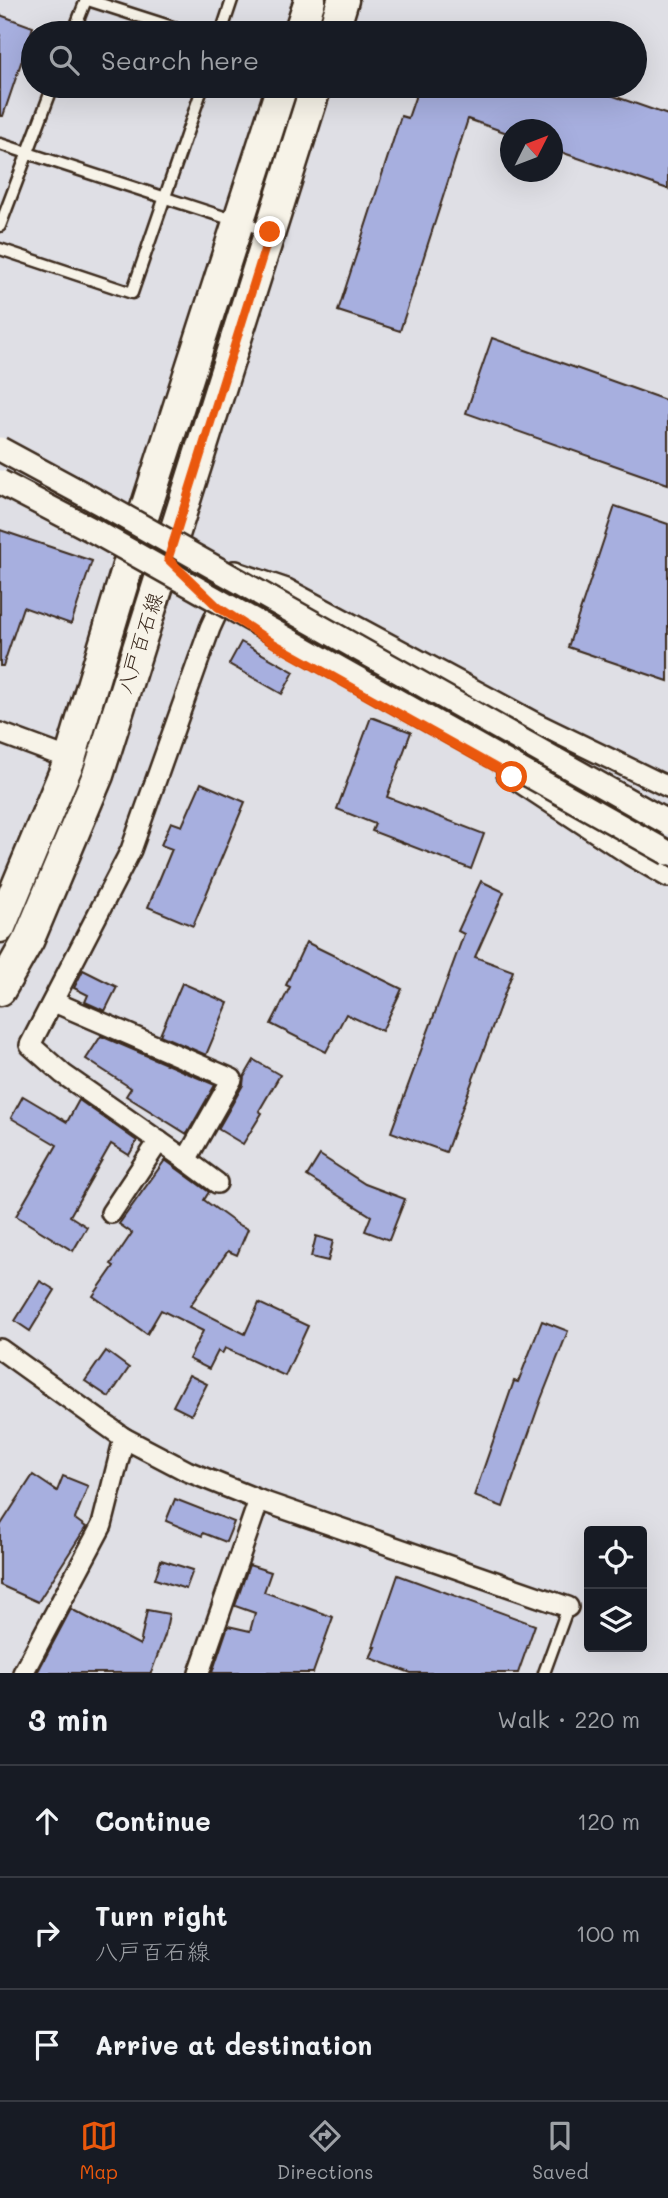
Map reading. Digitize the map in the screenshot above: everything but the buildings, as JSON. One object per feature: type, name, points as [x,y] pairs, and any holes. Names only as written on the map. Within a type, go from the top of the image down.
[{"type":"main road","points":[[303,21],[310,0]]},
{"type":"main road","points":[[337,21],[343,0]]},
{"type":"main road","name":"八戸百石線","points":[[0,927],[69,759],[136,539],[278,98]]},
{"type":"main road","name":"八戸百石線","points":[[0,990],[29,939],[98,775],[313,98]]},
{"type":"street","points":[[0,449],[50,493],[168,559],[218,607],[274,644],[512,777],[668,877]]},
{"type":"street","points":[[0,449],[112,509],[668,823]]},
{"type":"street","points":[[0,480],[50,493]]},
{"type":"street","points":[[0,480],[668,853]]},
{"type":"street","points":[[168,559],[236,571],[287,589],[534,722],[668,787]]},
{"type":"street","points":[[217,1183],[63,1074],[30,1045],[131,850],[218,607],[236,571]]},
{"type":"street","points":[[0,733],[69,759]]},
{"type":"street","points":[[54,1003],[232,1079],[186,1160]]},
{"type":"street","points":[[111,1213],[159,1141]]},
{"type":"street","points":[[0,1349],[124,1438],[187,1471],[259,1500],[568,1607]]},
{"type":"street","points":[[23,1673],[102,1525],[124,1438]]},
{"type":"street","points":[[199,1673],[259,1500]]},
{"type":"lane","points":[[78,21],[87,0],[153,21]]},
{"type":"lane","points":[[224,21],[232,0]]},
{"type":"lane","points":[[0,226],[48,98]]},
{"type":"lane","points":[[0,248],[132,293],[199,98]]},
{"type":"lane","points":[[0,144],[270,232]]},
{"type":"lane","points":[[544,1673],[568,1607]]},
{"type":"route","points":[[270,232],[168,559],[218,607],[274,644],[512,777]]}]
